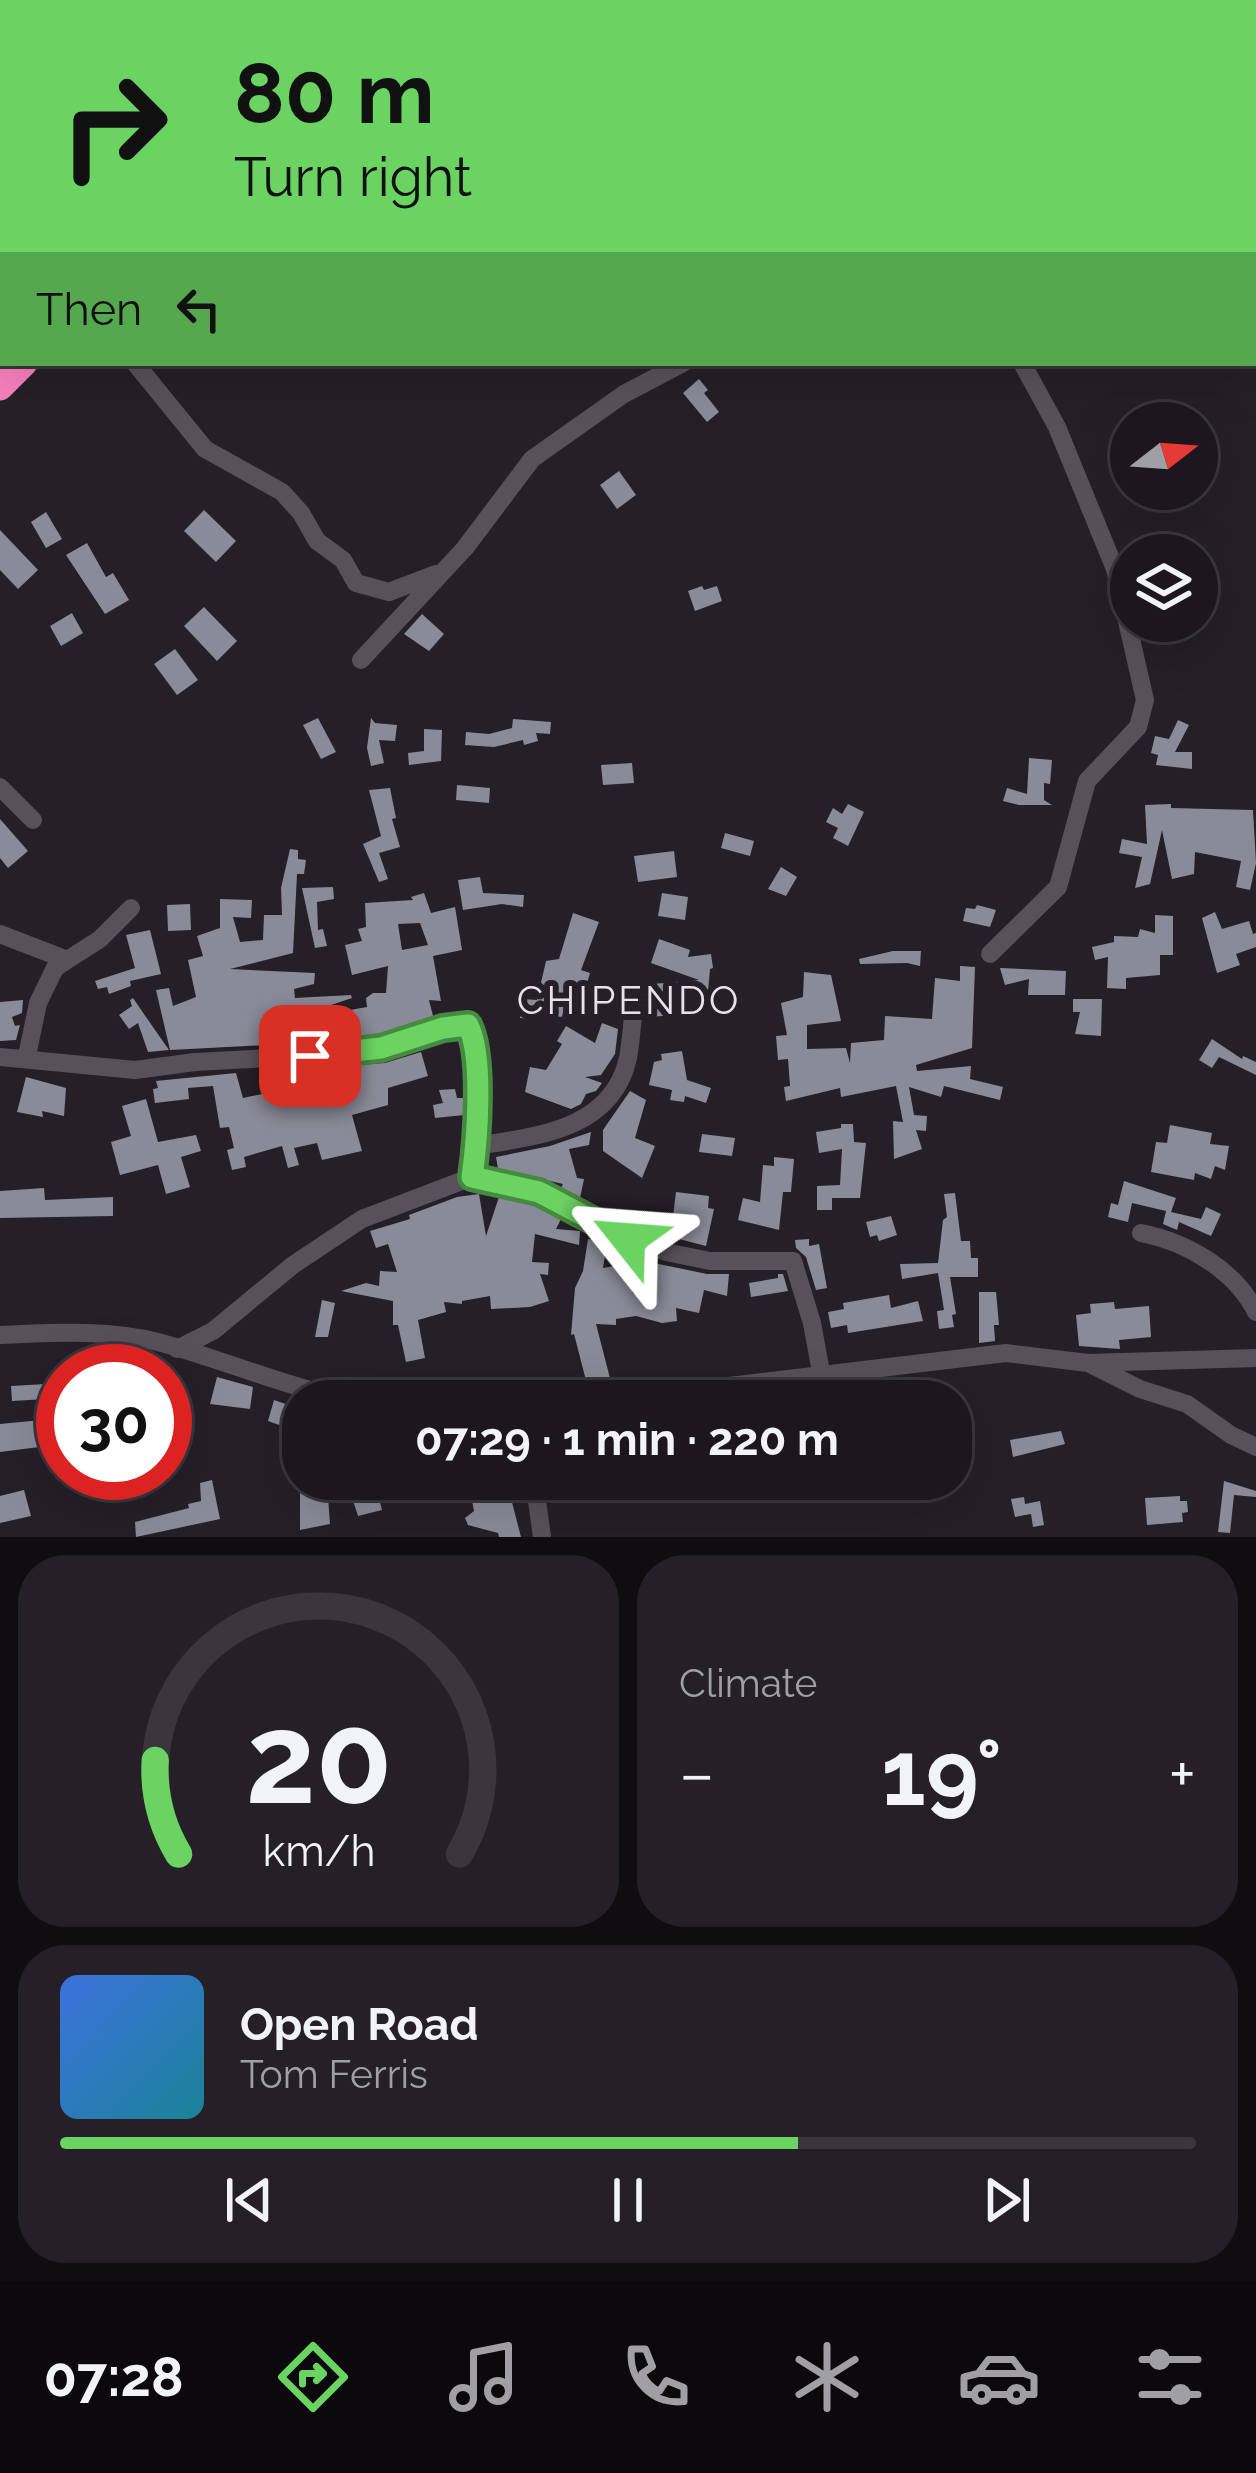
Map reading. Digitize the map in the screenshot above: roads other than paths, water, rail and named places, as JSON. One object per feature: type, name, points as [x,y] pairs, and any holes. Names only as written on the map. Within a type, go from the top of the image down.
[{"type":"street","points":[[137,366],[206,449],[282,492],[317,542],[343,560],[356,583],[388,592],[442,571]]},
{"type":"street","points":[[361,660],[465,548],[532,459],[624,394],[676,366]]},
{"type":"street","points":[[990,954],[1058,887],[1087,781],[1138,727],[1145,700],[1115,569],[1057,427],[1024,366]]},
{"type":"street","points":[[0,788],[33,820]]},
{"type":"street","points":[[26,1056],[40,997],[55,968],[100,939],[131,908]]},
{"type":"street","points":[[0,934],[67,960]]},
{"type":"street","points":[[477,1146],[543,1135],[574,1126],[591,1115],[628,1060],[635,992]]},
{"type":"street","points":[[0,1057],[135,1070],[346,1054],[468,1025],[476,1061],[477,1146],[472,1177]]},
{"type":"street","points":[[187,1344],[213,1331],[293,1265],[362,1219],[472,1177],[539,1192],[628,1239],[666,1252],[710,1261],[793,1261],[821,1372]]},
{"type":"street","points":[[1141,1233],[1189,1250],[1221,1269],[1240,1283],[1256,1312]]},
{"type":"street","points":[[0,1335],[114,1334],[156,1344]]},
{"type":"street","points":[[761,1380],[1006,1353],[1088,1363],[1256,1358]]},
{"type":"street","points":[[192,1354],[282,1384]]},
{"type":"street","points":[[1088,1363],[1140,1389],[1180,1401],[1256,1447]]},
{"type":"street","points":[[537,1500],[542,1537]]},
{"type":"district","name":"CHIPENDO","points":[[629,1000]]}]
